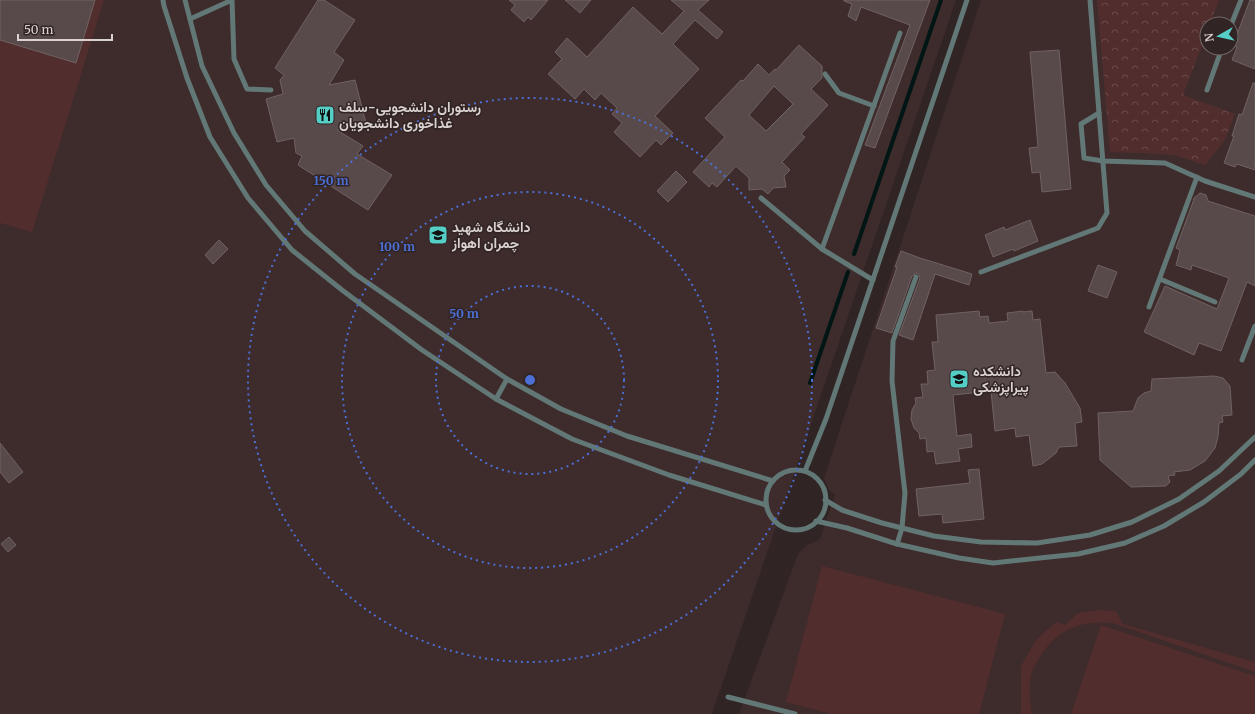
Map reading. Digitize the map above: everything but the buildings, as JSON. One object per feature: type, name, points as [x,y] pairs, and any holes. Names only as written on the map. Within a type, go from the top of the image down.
[{"type":"lane","points":[[163,0],[187,78],[210,137],[248,198],[292,250],[342,290],[422,350],[496,399],[572,439],[669,475],[766,505]]},
{"type":"lane","points":[[185,0],[202,66],[234,133],[266,185],[305,231],[355,274],[507,380],[561,409],[627,436],[773,481]]},
{"type":"lane","points":[[190,19],[232,0],[234,59],[247,89],[271,90]]},
{"type":"lane","points":[[805,471],[826,419],[968,0]]},
{"type":"lane","points":[[981,272],[1098,228],[1107,213],[1090,0]]},
{"type":"lane","points":[[1235,16],[1241,0]]},
{"type":"lane","points":[[822,249],[900,33]]},
{"type":"lane","points":[[1207,90],[1219,56]]},
{"type":"lane","points":[[825,74],[839,93],[874,106]]},
{"type":"lane","points":[[1099,113],[1081,124],[1084,158],[1103,161],[1165,164],[1255,197]]},
{"type":"lane","points":[[1149,307],[1197,177]]},
{"type":"lane","points":[[761,198],[822,249],[873,280]]},
{"type":"lane","points":[[896,544],[902,528],[906,492],[892,381],[893,341],[916,277]]},
{"type":"lane","points":[[1160,278],[1215,302]]},
{"type":"lane","points":[[1242,360],[1255,326]]},
{"type":"lane","points":[[496,399],[507,380]]},
{"type":"lane","points":[[826,500],[842,510],[882,523],[934,536],[981,542],[1037,542],[1090,535],[1132,522],[1179,499],[1220,471],[1255,437]]},
{"type":"lane","points":[[816,521],[847,528],[896,544],[959,558],[993,563],[1078,554],[1125,543],[1164,526],[1204,502],[1241,474],[1255,460]]},
{"type":"lane","points":[[795,470],[805,471],[820,482],[826,500],[824,509],[820,518],[805,529],[794,530],[784,528],[769,514],[766,505],[766,494],[776,477],[785,472],[795,470]]},
{"type":"lane","points":[[728,697],[795,714]]},
{"type":"shaded area","name":"دانشگاه شهید چمران اهواز","points":[[0,0],[956,0],[712,714],[0,714]]},
{"type":"shaded area","points":[[981,0],[1255,0],[1255,714],[739,714],[798,554],[807,545],[820,539],[835,495],[828,489],[824,478]]},
{"type":"green space","points":[[0,0],[104,0],[32,232],[0,223]]},
{"type":"green space","points":[[1097,0],[1219,0],[1213,16],[1199,16],[1199,53],[1183,95],[1235,114],[1224,141],[1205,165],[1174,155],[1110,152]]},
{"type":"green space","points":[[822,566],[1005,614],[979,714],[831,714],[786,702]]},
{"type":"green space","points":[[1099,610],[1116,611],[1123,624],[1255,662],[1255,672],[1113,623],[1091,623],[1071,628],[1054,639],[1046,647],[1032,671],[1030,692],[1032,714],[1021,714],[1021,666],[1036,640],[1056,622],[1065,625],[1078,613]]},
{"type":"green space","points":[[1101,625],[1255,676],[1255,714],[1071,714]]},
{"type":"waterway","points":[[854,254],[941,0]]},
{"type":"waterway","points":[[810,383],[848,272]]},
{"type":"place","name":"رستوران دانشجویی-سلف غذاخوری دانشجویان","points":[[325,115]]},
{"type":"place","name":"دانشگاه شهید چمران اهواز","points":[[438,235]]},
{"type":"place","name":"دانشکده پیراپزشکی","points":[[959,379]]}]
